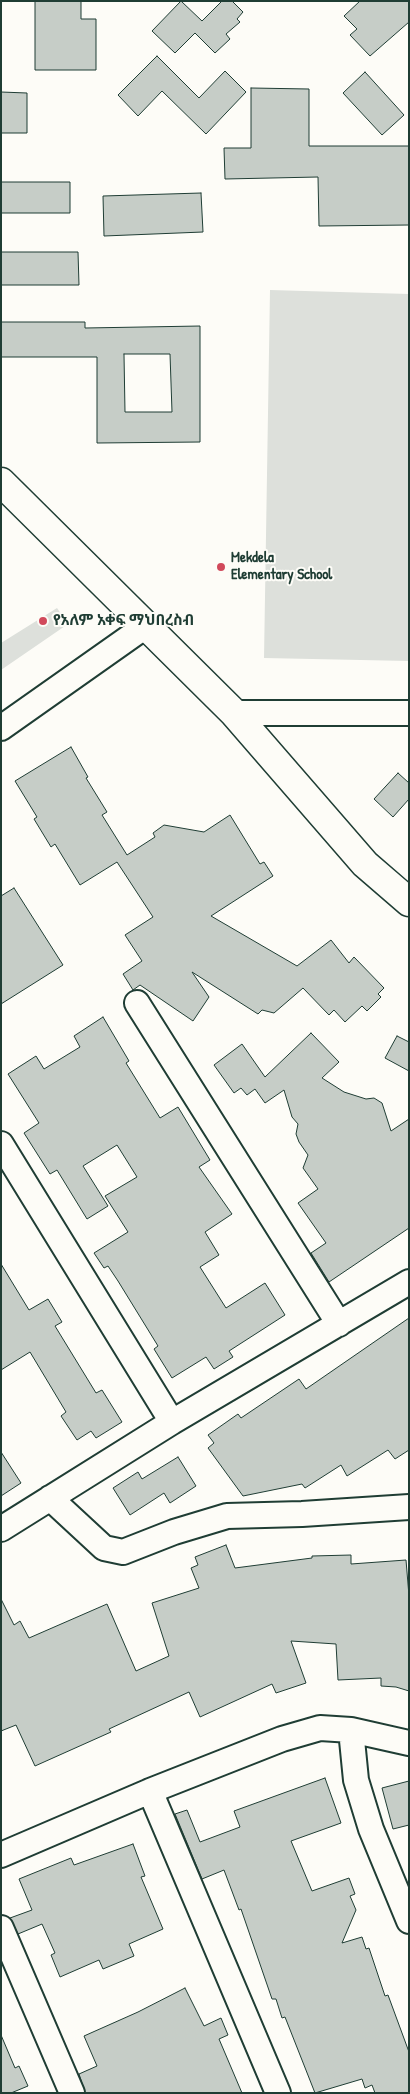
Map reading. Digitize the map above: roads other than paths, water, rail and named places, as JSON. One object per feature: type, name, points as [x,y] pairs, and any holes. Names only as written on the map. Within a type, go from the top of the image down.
[{"type":"street","points":[[1,482],[234,713],[364,864],[409,902]]},
{"type":"street","points":[[1,728],[147,625]]},
{"type":"street","points":[[234,713],[409,713]]},
{"type":"street","points":[[137,1003],[339,1324]]},
{"type":"street","points":[[1,1144],[172,1422]]},
{"type":"street","points":[[1,1530],[172,1422],[409,1282]]},
{"type":"street","points":[[50,1498],[104,1548],[123,1552],[174,1532],[227,1516],[302,1514],[409,1507]]},
{"type":"street","points":[[1,1855],[150,1791],[282,1739],[320,1728],[351,1730],[409,1743]]},
{"type":"street","points":[[351,1730],[356,1780],[371,1829],[409,1921]]},
{"type":"street","points":[[150,1791],[278,2093]]},
{"type":"street","points":[[1,1928],[72,2093]]},
{"type":"place","name":"Mekdela Elementary School","points":[[221,567]]},
{"type":"place","name":"የአለም አቀፍ ማህበረስብ","points":[[43,621]]}]
